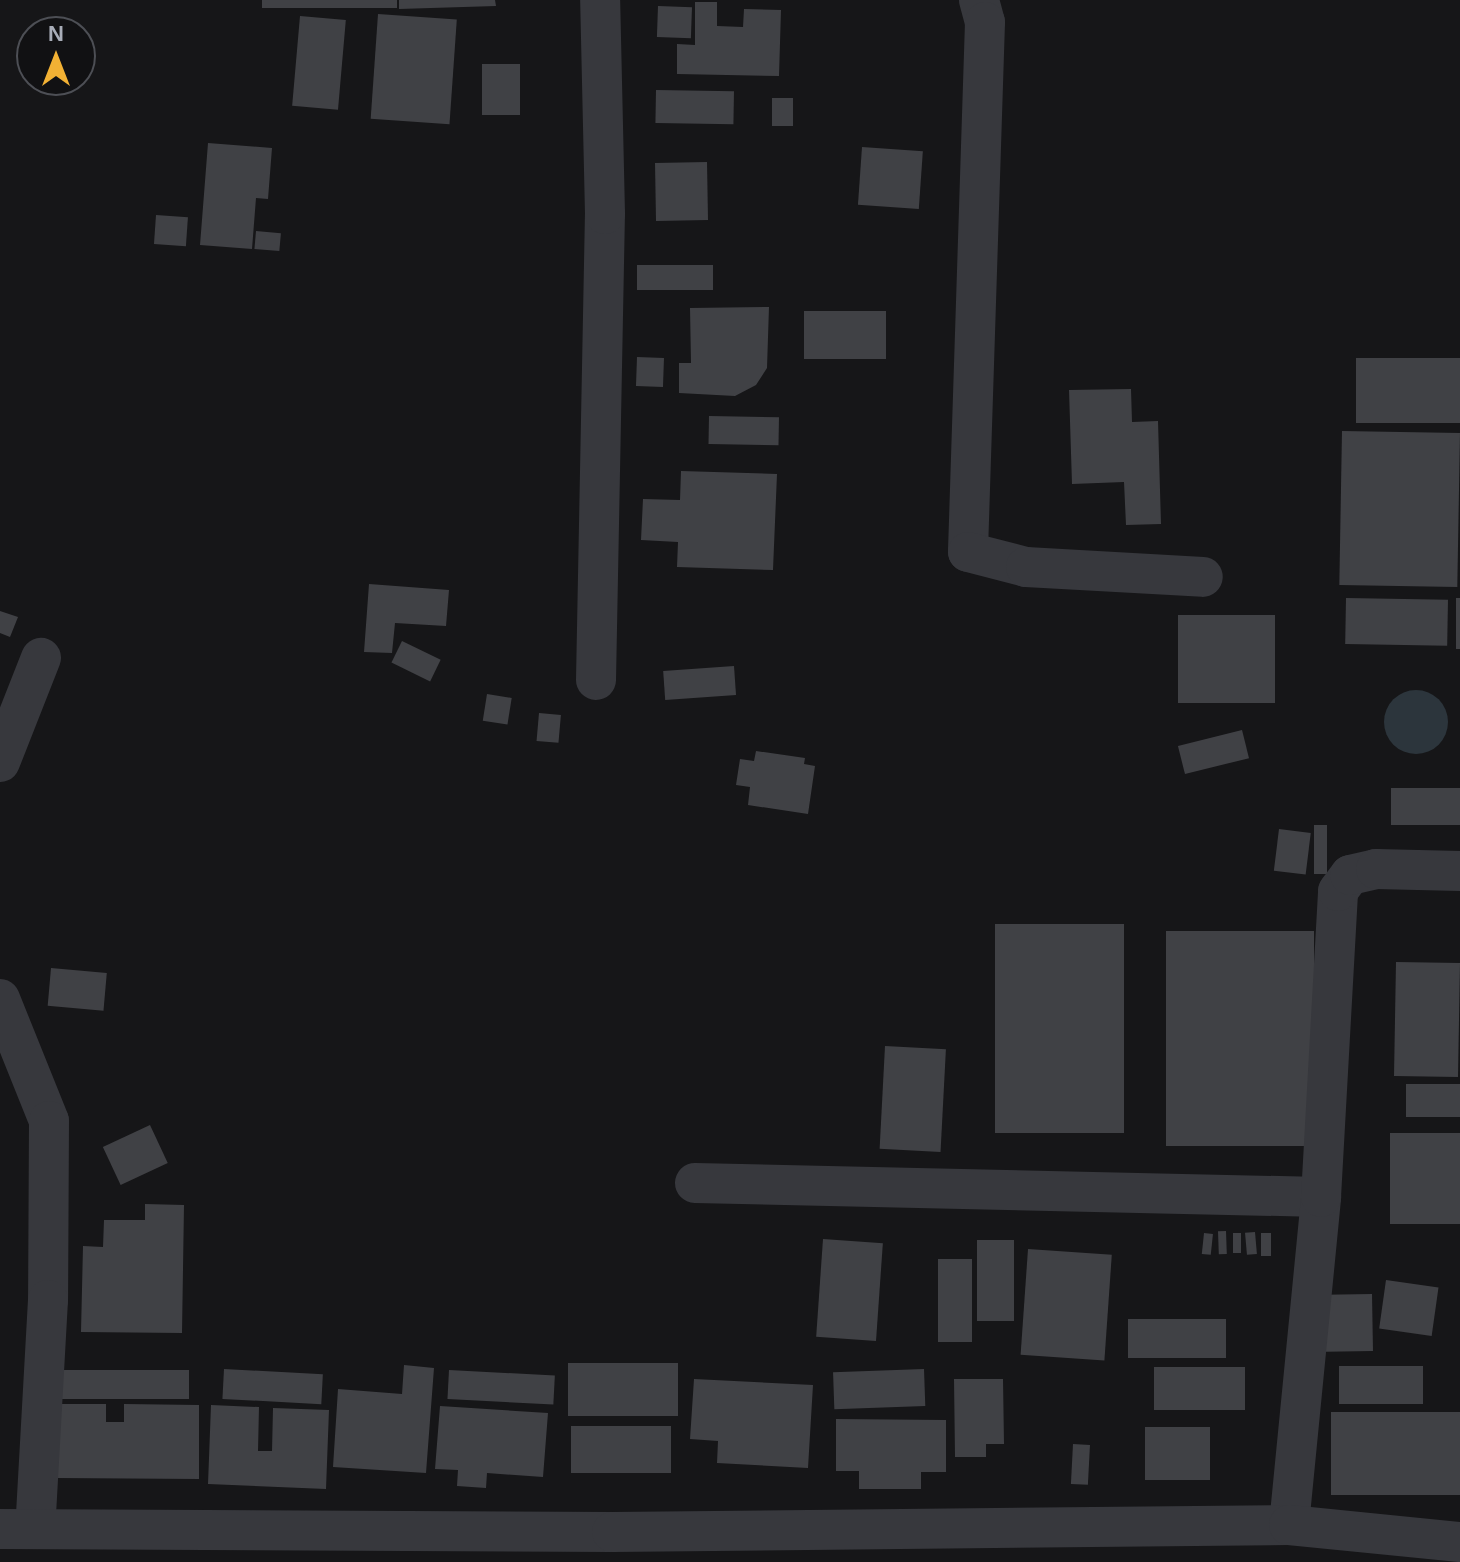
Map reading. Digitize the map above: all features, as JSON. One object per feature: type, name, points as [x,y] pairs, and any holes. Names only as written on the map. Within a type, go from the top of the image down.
[{"type":"street","points":[[596,680],[605,214],[600,0]]},
{"type":"street","points":[[979,0],[985,22],[970,360],[968,552],[1026,567],[1203,577]]},
{"type":"street","points":[[0,762],[41,658]]},
{"type":"street","points":[[1289,1525],[1321,1197],[1338,891],[1350,875],[1376,869],[1460,871]]},
{"type":"street","points":[[4,1019],[49,1121],[48,1300],[18,1529],[619,1547],[1289,1525],[1460,1542]]},
{"type":"street","points":[[695,1183],[1321,1197]]},
{"type":"shaded area","points":[[1410,690],[1422,690],[1439,699],[1446,710],[1446,734],[1439,745],[1422,754],[1410,754],[1398,749],[1389,740],[1384,728],[1384,716],[1389,704],[1398,695]]},
{"type":"building","points":[[262,0],[397,0],[397,8],[262,8]]},
{"type":"building","points":[[399,0],[495,0],[496,6],[399,9]]},
{"type":"building","points":[[695,2],[717,2],[717,26],[743,27],[744,9],[781,10],[779,76],[677,74],[677,44],[695,45]]},
{"type":"building","points":[[658,6],[692,7],[691,38],[657,37]]},
{"type":"building","points":[[378,14],[457,20],[449,124],[371,119]]},
{"type":"building","points":[[300,16],[346,20],[338,110],[292,106]]},
{"type":"building","points":[[482,64],[520,64],[520,115],[482,115]]},
{"type":"building","points":[[656,90],[734,91],[733,124],[655,123]]},
{"type":"building","points":[[772,98],[793,98],[793,126],[772,126]]},
{"type":"building","points":[[208,143],[272,148],[268,199],[256,198],[252,249],[200,245]]},
{"type":"building","points":[[862,147],[923,151],[919,209],[858,205]]},
{"type":"building","points":[[707,162],[708,220],[656,221],[655,163]]},
{"type":"building","points":[[156,215],[188,217],[186,246],[154,244]]},
{"type":"building","points":[[256,231],[281,233],[279,251],[254,249]]},
{"type":"building","points":[[637,265],[713,265],[713,290],[637,290]]},
{"type":"building","points":[[769,307],[767,368],[756,385],[735,396],[679,393],[679,363],[691,363],[690,308]]},
{"type":"building","points":[[804,311],[886,311],[886,359],[804,359]]},
{"type":"building","points":[[637,357],[664,358],[663,387],[636,386]]},
{"type":"building","points":[[1356,358],[1460,358],[1460,423],[1356,423]]},
{"type":"building","points":[[1131,389],[1132,422],[1158,421],[1161,524],[1126,525],[1124,482],[1072,484],[1069,390]]},
{"type":"building","points":[[709,416],[779,417],[779,445],[709,444]]},
{"type":"building","points":[[1342,431],[1460,433],[1457,587],[1339,585]]},
{"type":"building","points":[[681,471],[777,474],[773,570],[677,567],[678,542],[641,540],[643,499],[680,500]]},
{"type":"building","points":[[369,584],[449,590],[446,626],[395,623],[392,653],[364,652]]},
{"type":"building","points":[[1346,598],[1448,600],[1447,646],[1345,644]]},
{"type":"building","points":[[1456,598],[1460,598],[1460,649],[1456,649]]},
{"type":"building","points":[[0,611],[18,617],[10,637],[0,633]]},
{"type":"building","points":[[1178,615],[1275,615],[1275,703],[1178,703]]},
{"type":"building","points":[[402,641],[441,660],[430,681],[391,663]]},
{"type":"building","points":[[734,666],[736,695],[665,700],[663,671]]},
{"type":"building","points":[[487,694],[512,698],[507,725],[483,721]]},
{"type":"building","points":[[539,713],[561,715],[558,743],[537,741]]},
{"type":"building","points":[[1242,730],[1249,758],[1185,774],[1178,746]]},
{"type":"building","points":[[756,751],[805,758],[804,764],[815,766],[808,814],[748,805],[750,787],[736,785],[740,759],[754,761]]},
{"type":"building","points":[[1391,788],[1460,788],[1460,825],[1391,825]]},
{"type":"building","points":[[1314,825],[1327,825],[1327,874],[1314,874]]},
{"type":"building","points":[[1279,829],[1311,833],[1306,875],[1274,871]]},
{"type":"building","points":[[995,924],[1124,924],[1124,1133],[995,1133]]},
{"type":"building","points":[[1166,931],[1314,931],[1314,1146],[1166,1146]]},
{"type":"building","points":[[1396,962],[1460,963],[1458,1077],[1394,1076]]},
{"type":"building","points":[[51,968],[107,973],[103,1011],[48,1006]]},
{"type":"building","points":[[885,1046],[946,1049],[941,1152],[880,1149]]},
{"type":"building","points":[[1406,1084],[1460,1084],[1460,1117],[1406,1117]]},
{"type":"building","points":[[150,1125],[168,1163],[121,1185],[103,1147]]},
{"type":"building","points":[[1390,1133],[1460,1133],[1460,1224],[1390,1224]]},
{"type":"building","points":[[145,1204],[184,1205],[182,1333],[81,1332],[83,1246],[103,1247],[104,1220],[145,1220]]},
{"type":"building","points":[[1218,1231],[1226,1231],[1227,1254],[1219,1254]]},
{"type":"building","points":[[1255,1232],[1257,1254],[1247,1255],[1245,1233]]},
{"type":"building","points":[[1204,1233],[1213,1234],[1211,1255],[1202,1254]]},
{"type":"building","points":[[1233,1233],[1241,1233],[1241,1253],[1233,1253]]},
{"type":"building","points":[[1261,1233],[1271,1233],[1271,1256],[1261,1256]]},
{"type":"building","points":[[823,1239],[883,1243],[876,1341],[816,1337]]},
{"type":"building","points":[[977,1240],[1014,1240],[1014,1321],[977,1321]]},
{"type":"building","points":[[1028,1249],[1112,1255],[1104,1361],[1021,1355]]},
{"type":"building","points":[[938,1259],[972,1259],[972,1342],[938,1342]]},
{"type":"building","points":[[1386,1280],[1438,1287],[1432,1336],[1379,1329]]},
{"type":"building","points":[[1372,1294],[1373,1351],[1326,1352],[1325,1295]]},
{"type":"building","points":[[1128,1319],[1226,1319],[1226,1358],[1128,1358]]},
{"type":"building","points":[[568,1363],[678,1363],[678,1416],[568,1416]]},
{"type":"building","points":[[404,1365],[434,1368],[426,1473],[333,1467],[338,1389],[402,1394]]},
{"type":"building","points":[[1339,1366],[1423,1366],[1423,1404],[1339,1404]]},
{"type":"building","points":[[1154,1367],[1245,1367],[1245,1410],[1154,1410]]},
{"type":"building","points":[[224,1369],[323,1374],[321,1404],[222,1399]]},
{"type":"building","points":[[924,1369],[925,1406],[834,1409],[833,1372]]},
{"type":"building","points":[[52,1370],[189,1370],[189,1399],[52,1399]]},
{"type":"building","points":[[449,1370],[555,1376],[553,1405],[447,1399]]},
{"type":"building","points":[[694,1379],[813,1385],[808,1468],[717,1463],[718,1441],[690,1439]]},
{"type":"building","points":[[954,1379],[1003,1379],[1004,1444],[986,1444],[986,1457],[955,1457]]},
{"type":"building","points":[[56,1404],[106,1404],[106,1422],[124,1422],[124,1404],[199,1405],[199,1479],[56,1478]]},
{"type":"building","points":[[211,1405],[259,1407],[258,1451],[272,1451],[273,1408],[329,1410],[326,1489],[208,1484]]},
{"type":"building","points":[[440,1406],[548,1413],[543,1477],[487,1473],[486,1488],[457,1486],[458,1470],[435,1469]]},
{"type":"building","points":[[1331,1412],[1460,1412],[1460,1495],[1331,1495]]},
{"type":"building","points":[[836,1419],[946,1420],[946,1472],[921,1472],[921,1489],[859,1489],[859,1471],[836,1471]]},
{"type":"building","points":[[571,1426],[671,1426],[671,1473],[571,1473]]},
{"type":"building","points":[[1145,1427],[1210,1427],[1210,1480],[1145,1480]]},
{"type":"building","points":[[1073,1444],[1090,1445],[1088,1485],[1071,1484]]}]
